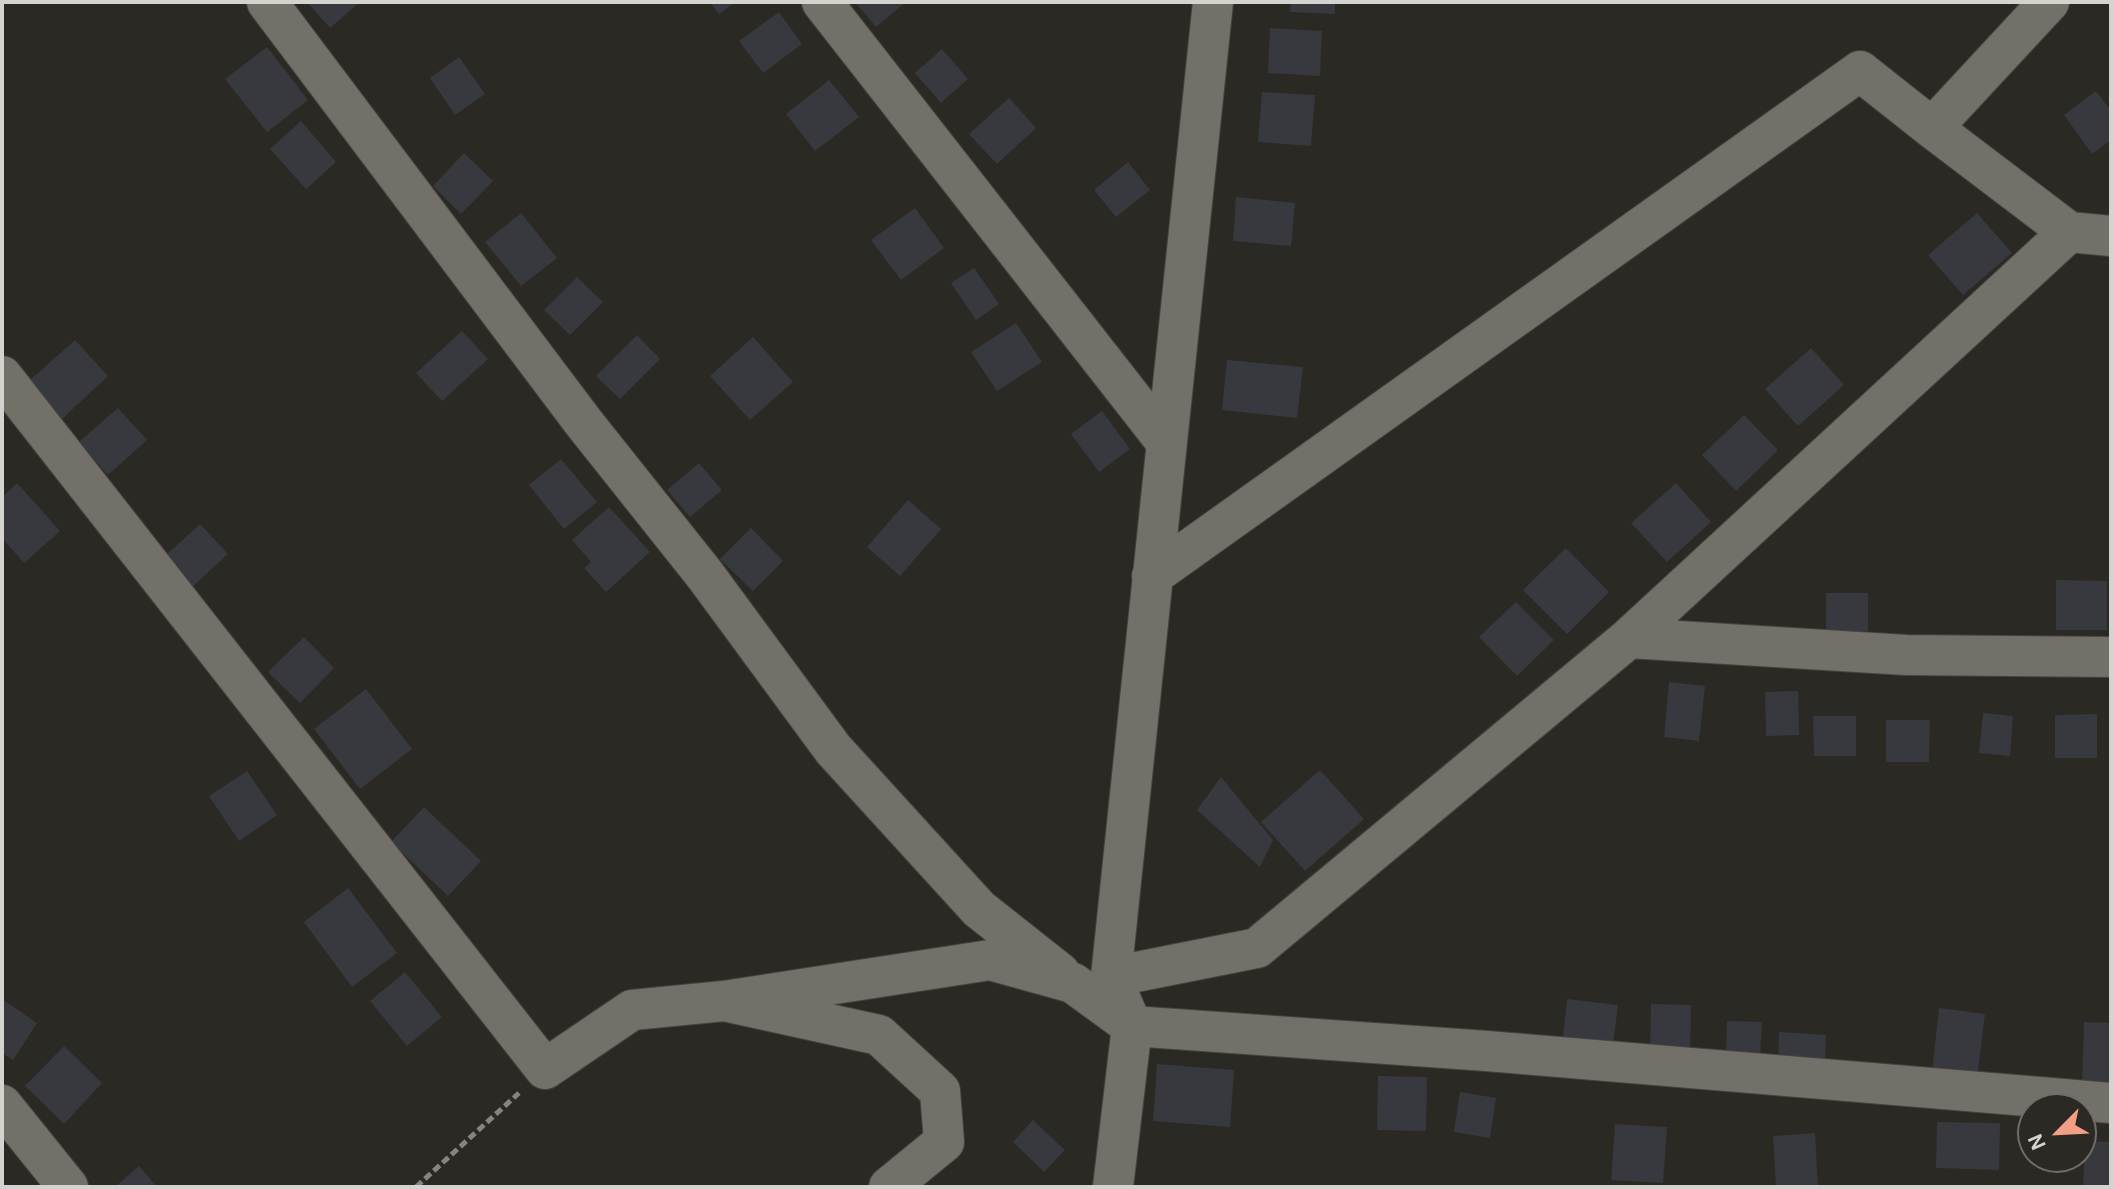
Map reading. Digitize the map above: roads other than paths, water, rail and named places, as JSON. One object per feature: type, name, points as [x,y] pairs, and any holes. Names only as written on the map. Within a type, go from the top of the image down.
[{"type":"street","points":[[267,2],[575,411],[705,575],[833,749],[979,909],[1132,1026],[1503,1052],[2111,1103]]},
{"type":"street","points":[[822,2],[1166,442]]},
{"type":"street","points":[[1113,1187],[1132,1026],[1111,977],[1213,2]]},
{"type":"street","points":[[1932,128],[2049,2]]},
{"type":"street","points":[[1152,576],[1860,71],[2069,232],[2111,236]]},
{"type":"street","points":[[1111,977],[1257,948],[1629,638],[2069,232]]},
{"type":"street","points":[[2,376],[545,1069],[632,1010],[724,1001],[990,960],[1073,983]]},
{"type":"street","points":[[1629,638],[1906,655],[2111,657]]},
{"type":"street","points":[[724,1001],[879,1035],[940,1091],[944,1142],[889,1187]]},
{"type":"street","points":[[2,1105],[68,1187]]}]
